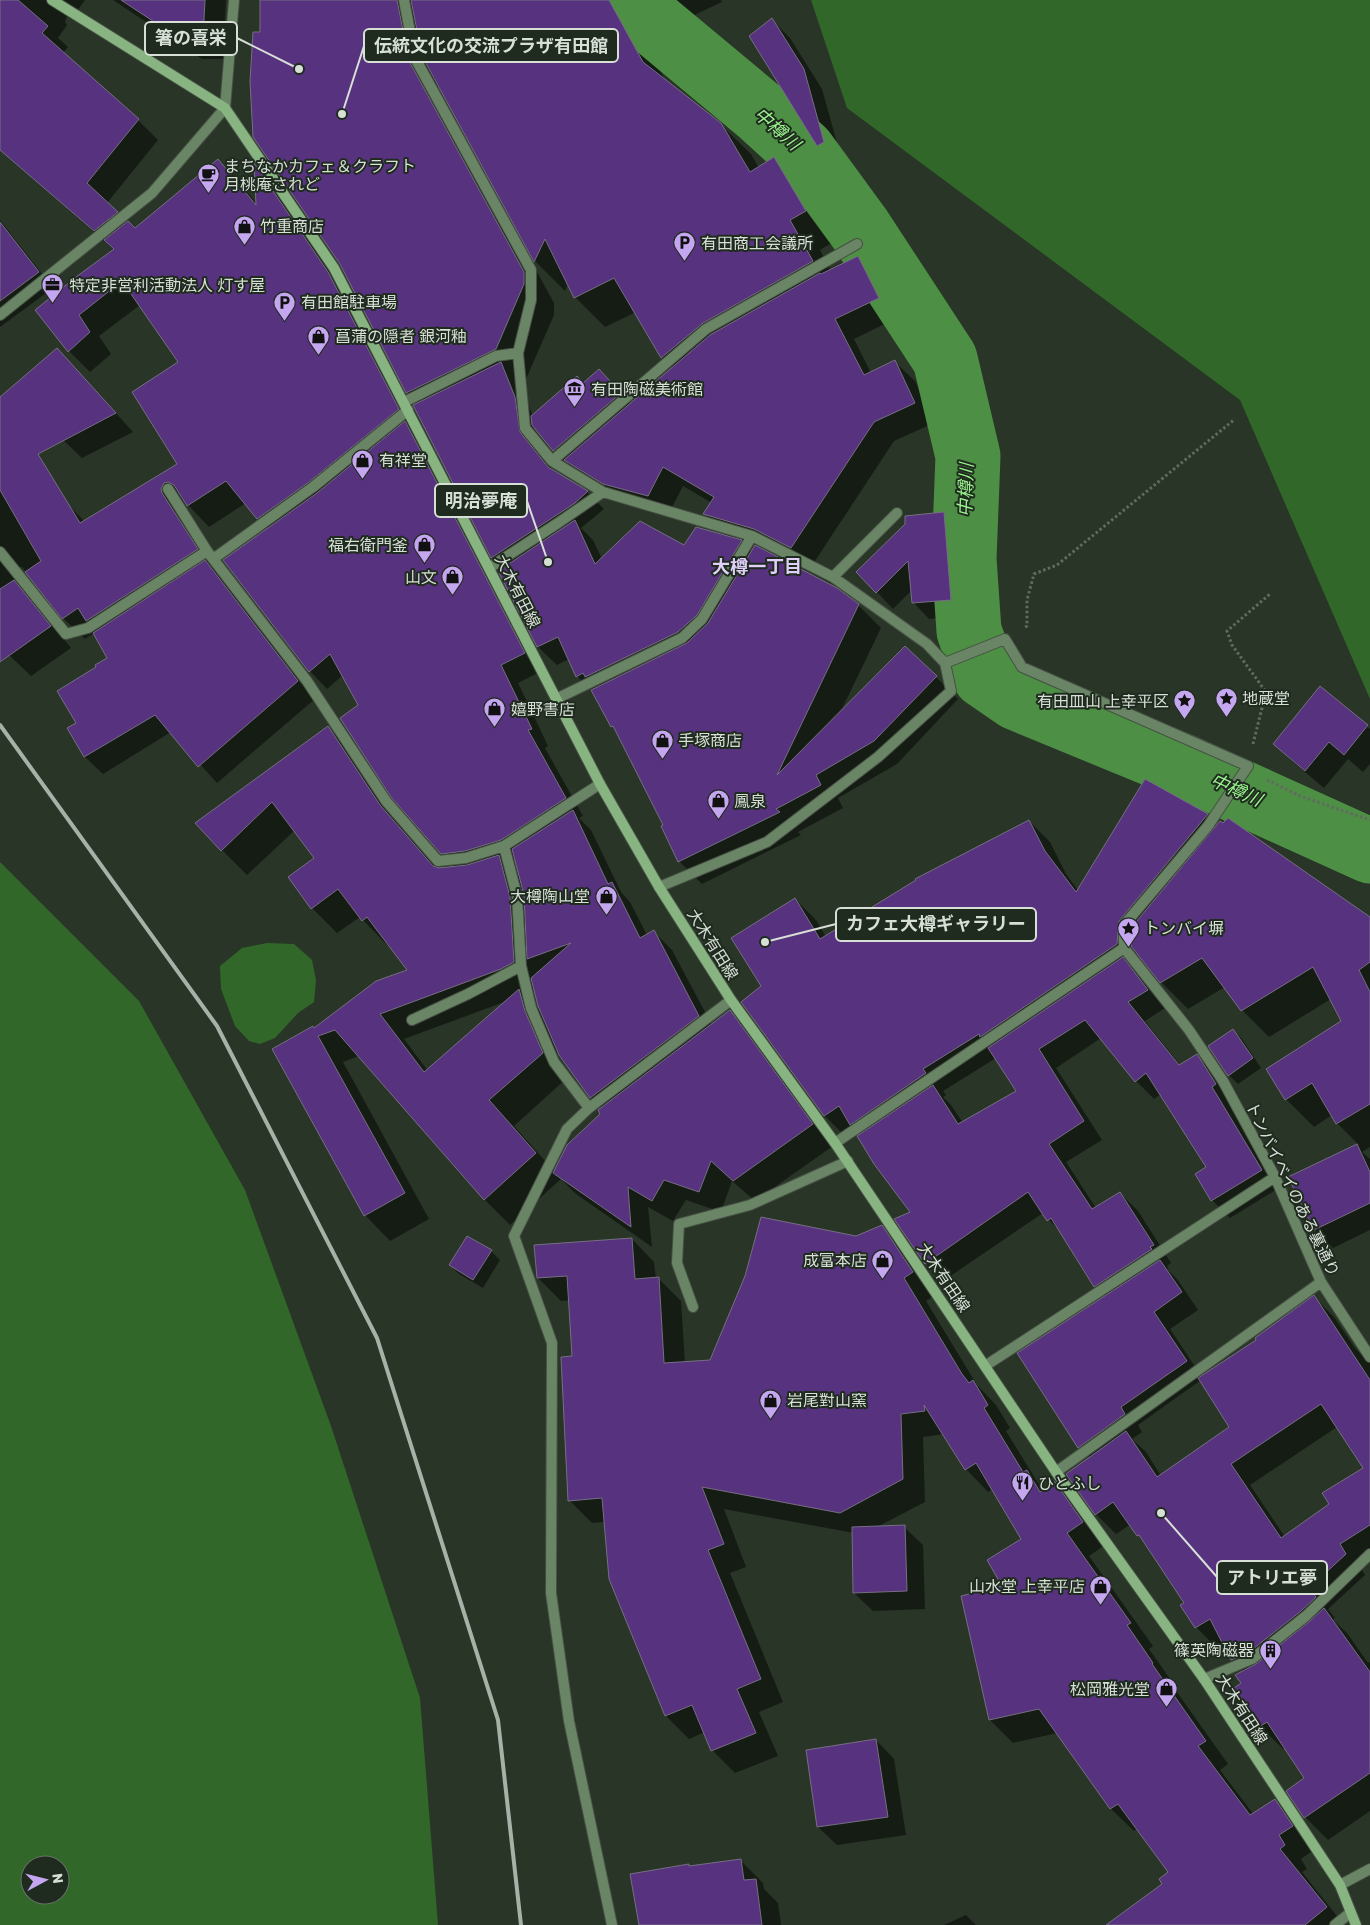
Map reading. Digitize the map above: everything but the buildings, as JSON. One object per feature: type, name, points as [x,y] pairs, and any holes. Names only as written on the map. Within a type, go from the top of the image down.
[{"type":"main road","name":"大木有田線","points":[[52,0],[225,108],[334,268],[407,406],[600,784],[659,887],[731,1000],[848,1161],[1056,1472],[1204,1679],[1340,1885],[1356,1925]]},
{"type":"street","points":[[0,314],[152,193],[225,108],[234,0]]},
{"type":"street","points":[[404,0],[415,58],[531,270],[531,300],[518,353],[525,428],[552,461],[602,492],[752,536],[833,577],[927,644],[945,663],[951,691],[878,757],[767,842],[659,887]]},
{"type":"street","points":[[552,461],[706,328],[857,244]]},
{"type":"street","points":[[0,552],[66,634],[88,628],[210,555],[312,488],[407,406],[496,356],[518,353]]},
{"type":"street","points":[[168,489],[210,555],[307,681],[386,801],[438,861],[466,858],[504,846],[600,784]]},
{"type":"street","points":[[489,568],[602,492]]},
{"type":"street","points":[[833,577],[897,513]]},
{"type":"street","points":[[556,699],[682,638],[702,619],[752,536]]},
{"type":"street","points":[[835,1143],[1124,948],[1124,925],[1208,826],[1247,767],[1022,667],[1005,639],[945,663]]},
{"type":"street","points":[[504,846],[517,896],[521,966],[531,1008],[554,1062],[589,1108]]},
{"type":"street","name":"トンバイベイのある裏通り","points":[[1124,948],[1189,1030],[1223,1081],[1275,1177],[1321,1282],[1370,1357]]},
{"type":"street","points":[[412,1020],[468,994],[521,966]]},
{"type":"street","points":[[612,1925],[569,1720],[551,1593],[552,1343],[514,1236],[568,1130],[589,1108],[731,1000]]},
{"type":"street","points":[[693,1307],[677,1263],[679,1224],[750,1205],[848,1161]]},
{"type":"street","points":[[985,1366],[1275,1177]]},
{"type":"street","points":[[1056,1472],[1321,1282]]},
{"type":"street","points":[[1204,1679],[1252,1659],[1306,1616],[1370,1554]]},
{"type":"street","points":[[1340,1885],[1370,1869]]},
{"type":"street","points":[[1335,1925],[1350,1913]]},
{"type":"path","points":[[1005,639],[1027,626],[1027,600],[1034,574],[1057,565],[1235,419]]},
{"type":"path","points":[[1270,594],[1227,631],[1232,645],[1266,692],[1247,767],[1262,778],[1300,796],[1370,820]]},
{"type":"green space","points":[[811,0],[1370,0],[1370,699],[1240,400],[847,108]]},
{"type":"green space","points":[[0,862],[139,1001],[245,1190],[331,1426],[420,1698],[438,1925],[0,1925]]},
{"type":"green space","points":[[267,943],[294,944],[312,960],[316,980],[314,1002],[298,1013],[275,1038],[260,1044],[249,1041],[235,1026],[221,989],[220,966],[242,948]]},
{"type":"waterway","name":"中樽川","points":[[637,0],[645,16],[759,111],[803,151],[860,229],[945,359],[968,456],[964,559],[969,631],[985,676],[1017,698],[1187,768],[1370,851]]},
{"type":"railway","points":[[0,725],[217,1026],[377,1338],[498,1720],[521,1925]]},
{"type":"place","name":"箸の喜栄","points":[[299,69]]},
{"type":"place","name":"伝統文化の交流プラザ有田館","points":[[342,114]]},
{"type":"place","name":"まちなかカフェ＆クラフト 月桃庵されど","points":[[208,194]]},
{"type":"place","name":"竹重商店","points":[[244,245]]},
{"type":"place","name":"有田商工会議所","points":[[685,262]]},
{"type":"place","name":"特定非営利活動法人 灯す屋","points":[[53,304]]},
{"type":"place","name":"有田館駐車場","points":[[285,321]]},
{"type":"place","name":"菖蒲の隠者 銀河釉","points":[[319,355]]},
{"type":"place","name":"有田陶磁美術館","points":[[575,408]]},
{"type":"place","name":"有祥堂","points":[[363,479]]},
{"type":"place","name":"明治夢庵","points":[[548,562]]},
{"type":"place","name":"福右衛門釜","points":[[424,564]]},
{"type":"place","name":"山文","points":[[453,596]]},
{"type":"place","name":"地蔵堂","points":[[1226,717]]},
{"type":"place","name":"有田皿山 上幸平区","points":[[1185,720]]},
{"type":"place","name":"嬉野書店","points":[[495,728]]},
{"type":"place","name":"手塚商店","points":[[662,759]]},
{"type":"place","name":"鳳泉","points":[[718,820]]},
{"type":"place","name":"大樽陶山堂","points":[[606,915]]},
{"type":"place","name":"カフェ大樽ギャラリー","points":[[765,942]]},
{"type":"place","name":"トンバイ塀","points":[[1128,947]]},
{"type":"place","name":"成富本店","points":[[883,1279]]},
{"type":"place","name":"岩尾對山窯","points":[[771,1419]]},
{"type":"place","name":"ひとふし","points":[[1022,1502]]},
{"type":"place","name":"アトリエ夢","points":[[1161,1513]]},
{"type":"place","name":"山水堂 上幸平店","points":[[1101,1605]]},
{"type":"place","name":"篠英陶磁器","points":[[1270,1669]]},
{"type":"place","name":"松岡雅光堂","points":[[1166,1708]]},
{"type":"district","name":"大樽一丁目","points":[[757,567]]}]
